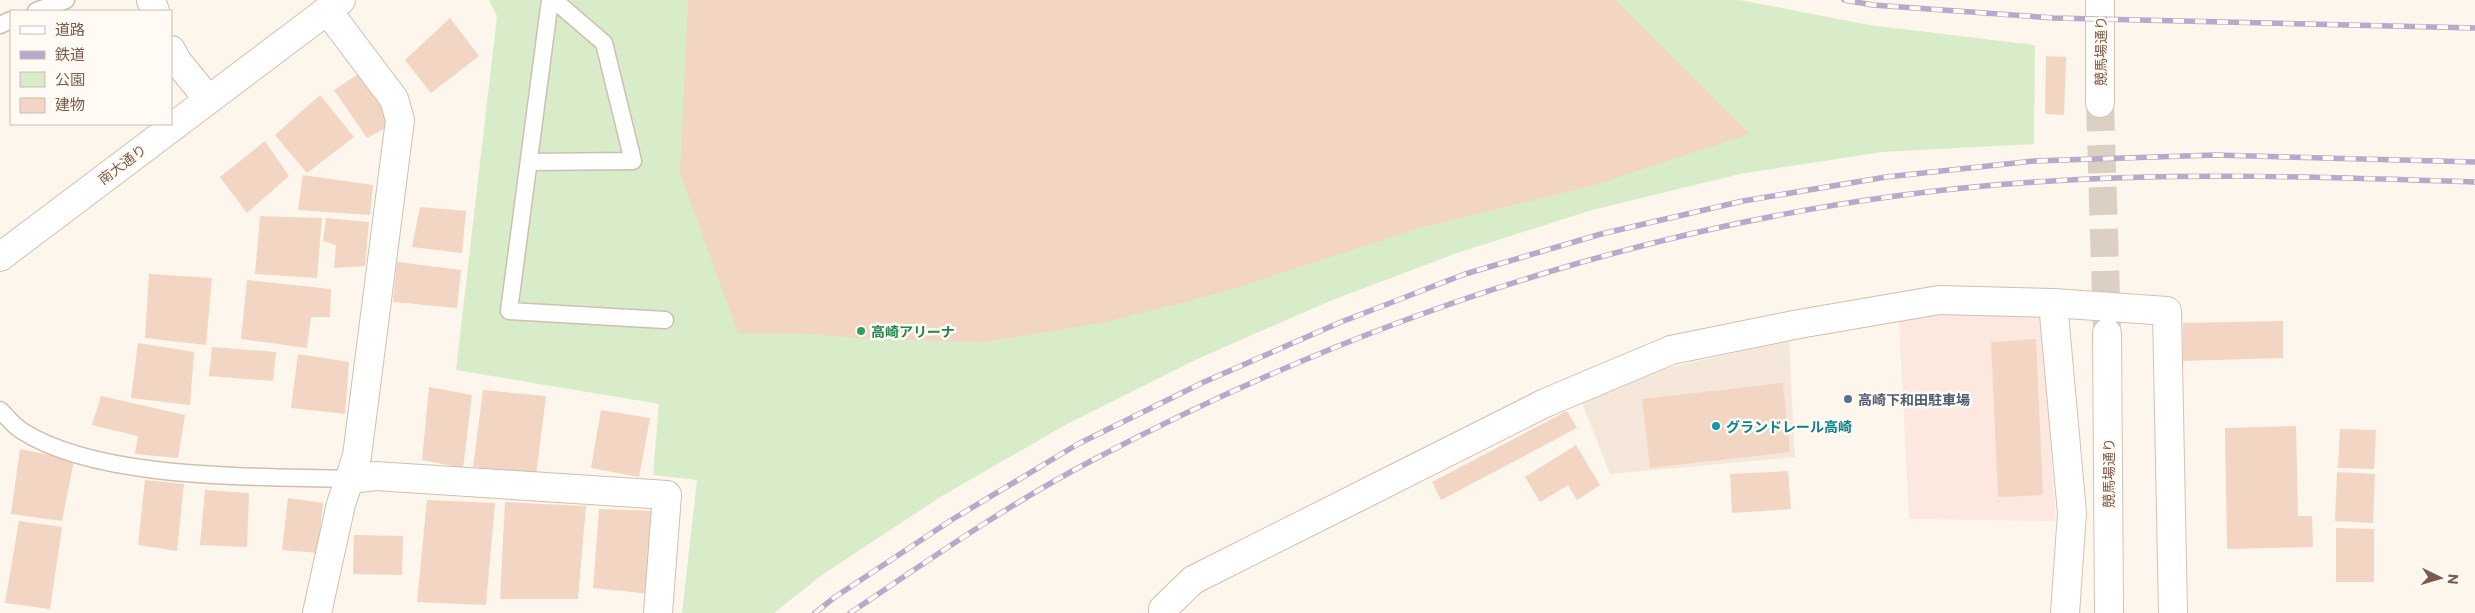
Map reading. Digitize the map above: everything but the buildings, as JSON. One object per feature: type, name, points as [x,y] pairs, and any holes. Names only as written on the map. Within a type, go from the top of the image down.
[{"type":"street","name":"競馬場通り","points":[[2100,0],[2100,103]]},
{"type":"street","name":"南大通り","points":[[0,257],[334,5]]},
{"type":"street","points":[[317,613],[341,504],[357,456],[400,120],[394,100],[334,5]]},
{"type":"street","points":[[172,52],[177,61],[208,99]]},
{"type":"street","points":[[1163,613],[1163,609],[1193,580],[1545,403],[1671,350],[1799,324],[1940,300],[2054,303],[2167,311],[2173,613]]},
{"type":"street","points":[[2054,303],[2072,513],[2065,613]]},
{"type":"street","name":"競馬場通り","points":[[2107,334],[2109,613]]},
{"type":"street","points":[[351,478],[375,476],[667,495],[658,613]]},
{"type":"lane","points":[[39,10],[66,0]]},
{"type":"lane","points":[[550,0],[509,311],[665,320]]},
{"type":"lane","points":[[529,162],[633,161],[604,43],[554,0]]},
{"type":"lane","points":[[0,410],[20,430],[44,443],[84,456],[126,465],[203,474],[351,478]]},
{"type":"shaded area","points":[[1939,313],[2041,315],[2056,521],[1909,519],[1899,322]]},
{"type":"shaded area","points":[[1789,341],[1795,457],[1610,474],[1581,400],[1671,367]]},
{"type":"green space","name":"高崎アリーナ","points":[[489,0],[1740,0],[1869,25],[2035,45],[2034,144],[1882,152],[1740,174],[1592,210],[1457,253],[1330,301],[1195,360],[1067,424],[942,496],[822,575],[774,613],[682,613],[697,480],[653,475],[659,404],[456,370],[497,16]]},
{"type":"tunnel","points":[[2100,103],[2107,331]]},
{"type":"railway","points":[[1844,0],[1873,5],[2054,18],[2475,28]]},
{"type":"railway","points":[[815,613],[835,597],[953,519],[1078,444],[1204,382],[1341,322],[1465,274],[1601,234],[1743,201],[1886,177],[2034,161],[2215,155],[2475,162]]},
{"type":"railway","points":[[850,613],[1029,496],[1091,461],[1202,406],[1315,356],[1431,311],[1548,272],[1668,239],[1789,213],[1911,194],[2035,182],[2200,176],[2475,182]]},
{"type":"place","name":"高崎アリーナ","points":[[861,331]]},
{"type":"place","name":"高崎下和田駐車場","points":[[1848,399]]},
{"type":"place","name":"グランドレール高崎","points":[[1716,426]]}]
